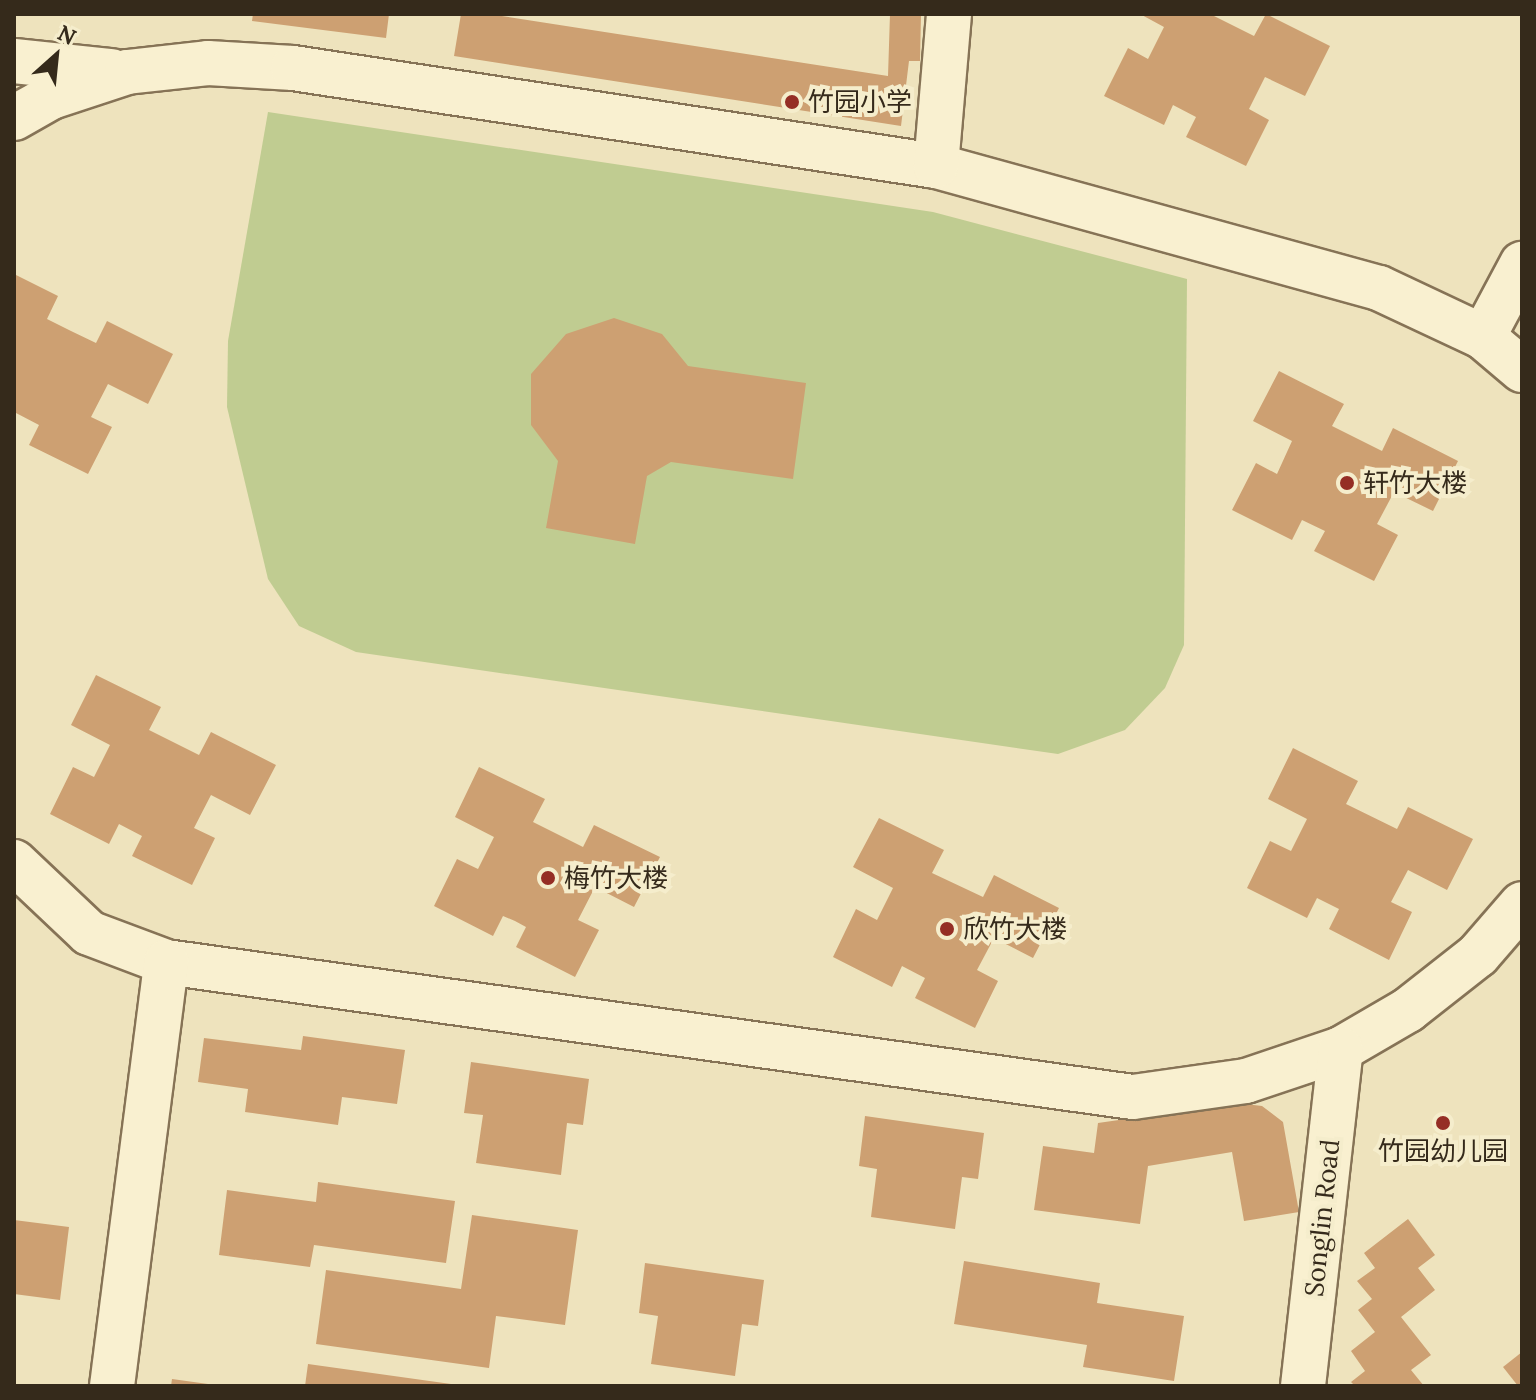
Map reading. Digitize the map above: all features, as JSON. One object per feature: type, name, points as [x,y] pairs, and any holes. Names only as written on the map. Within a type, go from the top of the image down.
[{"type":"lane","points":[[936,166],[949,14]]},
{"type":"lane","points":[[14,61],[127,72]]},
{"type":"lane","points":[[14,118],[51,97],[127,72],[208,63],[293,68],[936,166],[1379,288],[1483,337],[1522,370]]},
{"type":"lane","points":[[1483,337],[1522,264]]},
{"type":"lane","points":[[14,862],[89,933],[166,962],[1133,1097],[1246,1081],[1341,1049],[1408,1010],[1478,955],[1522,904]]},
{"type":"lane","points":[[112,1386],[166,962]]},
{"type":"lane","name":"Songlin Road","points":[[1303,1386],[1341,1049]]},
{"type":"green space","points":[[268,112],[933,212],[1187,279],[1184,645],[1165,688],[1125,730],[1058,754],[356,652],[299,626],[268,579],[227,407],[228,341]]},
{"type":"building","points":[[253,14],[389,14],[386,38],[252,21]]},
{"type":"building","points":[[461,14],[489,14],[888,76],[890,14],[921,14],[920,61],[909,61],[901,126],[454,56]]},
{"type":"building","points":[[1140,14],[1210,14],[1254,36],[1266,14],[1330,46],[1305,96],[1265,77],[1249,109],[1269,120],[1246,166],[1186,137],[1196,117],[1173,105],[1164,125],[1104,96],[1128,48],[1148,59],[1164,27]]},
{"type":"building","points":[[14,274],[58,296],[47,319],[96,343],[107,321],[173,354],[148,404],[108,384],[91,417],[112,427],[88,474],[29,445],[39,425],[16,413],[14,417]]},
{"type":"building","points":[[614,318],[662,334],[688,366],[806,383],[793,479],[671,462],[647,476],[635,544],[546,528],[558,461],[531,425],[531,374],[566,334]]},
{"type":"building","name":"轩竹大楼","points":[[1279,371],[1344,404],[1332,426],[1382,451],[1393,428],[1458,461],[1433,511],[1394,492],[1377,524],[1398,535],[1374,581],[1314,551],[1325,531],[1302,520],[1292,540],[1232,510],[1256,463],[1277,474],[1292,441],[1253,421]]},
{"type":"building","points":[[96,675],[161,707],[149,730],[199,755],[211,732],[276,765],[250,815],[211,795],[194,828],[215,838],[192,885],[132,856],[142,836],[119,824],[109,844],[50,814],[73,767],[94,777],[110,745],[71,725]]},
{"type":"building","points":[[1293,748],[1358,781],[1346,804],[1397,829],[1408,807],[1473,839],[1447,890],[1408,870],[1391,902],[1412,912],[1389,960],[1329,929],[1339,909],[1317,898],[1307,918],[1247,888],[1270,841],[1291,851],[1307,819],[1268,799]]},
{"type":"building","name":"梅竹大楼","points":[[479,767],[545,799],[533,822],[583,847],[594,825],[660,857],[634,907],[595,887],[578,920],[599,930],[575,977],[516,947],[526,927],[515,921],[503,916],[493,936],[434,906],[457,859],[478,869],[494,837],[455,817]]},
{"type":"building","name":"欣竹大楼","points":[[879,818],[944,850],[932,873],[983,897],[994,875],[1059,908],[1033,958],[994,938],[977,970],[998,981],[975,1028],[915,998],[925,978],[902,966],[892,987],[833,957],[856,909],[877,920],[893,888],[853,867]]},
{"type":"building","points":[[303,1036],[405,1050],[397,1104],[342,1097],[338,1125],[245,1112],[248,1089],[198,1082],[204,1038],[301,1050]]},
{"type":"building","points":[[471,1062],[589,1079],[583,1125],[567,1123],[561,1175],[476,1163],[483,1115],[464,1113]]},
{"type":"building","points":[[1237,1103],[1262,1106],[1283,1122],[1299,1212],[1244,1221],[1232,1152],[1148,1166],[1140,1224],[1034,1210],[1043,1146],[1094,1153],[1098,1123]]},
{"type":"building","points":[[865,1116],[984,1133],[978,1179],[962,1177],[955,1229],[871,1217],[877,1169],[859,1166]]},
{"type":"building","points":[[318,1182],[455,1201],[446,1263],[314,1245],[310,1267],[219,1255],[227,1190],[316,1202]]},
{"type":"building","points":[[472,1215],[578,1230],[565,1325],[496,1316],[489,1368],[316,1344],[326,1270],[461,1289]]},
{"type":"building","points":[[1408,1219],[1435,1255],[1418,1268],[1435,1290],[1401,1317],[1431,1355],[1411,1370],[1424,1386],[1355,1386],[1351,1382],[1365,1371],[1351,1351],[1375,1332],[1358,1310],[1372,1299],[1357,1281],[1375,1268],[1364,1253]]},
{"type":"building","points":[[14,1220],[69,1227],[60,1300],[14,1294]]},
{"type":"building","points":[[964,1261],[1100,1283],[1097,1303],[1184,1316],[1174,1381],[1083,1367],[1087,1345],[954,1324]]},
{"type":"building","points":[[645,1263],[764,1280],[758,1326],[742,1324],[735,1376],[651,1364],[658,1316],[639,1313]]},
{"type":"building","points":[[1522,1352],[1522,1386],[1518,1386],[1503,1367]]},
{"type":"building","points":[[308,1364],[451,1384],[451,1386],[305,1386]]},
{"type":"building","points":[[172,1379],[208,1384],[208,1386],[171,1386]]},
{"type":"place","name":"竹园小学","points":[[792,102]]},
{"type":"place","name":"轩竹大楼","points":[[1347,483]]},
{"type":"place","name":"梅竹大楼","points":[[548,878]]},
{"type":"place","name":"欣竹大楼","points":[[947,929]]},
{"type":"place","name":"竹园幼儿园","points":[[1443,1123]]}]
